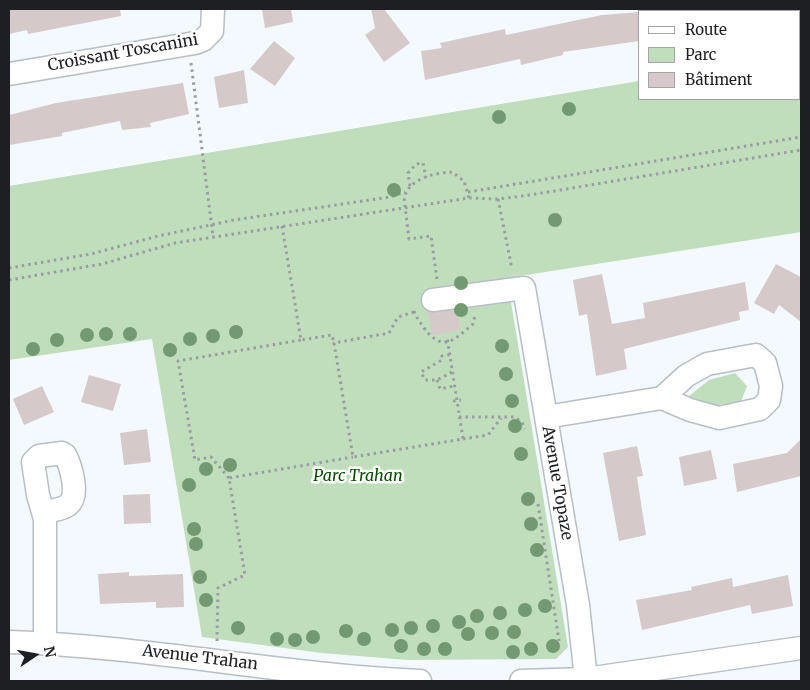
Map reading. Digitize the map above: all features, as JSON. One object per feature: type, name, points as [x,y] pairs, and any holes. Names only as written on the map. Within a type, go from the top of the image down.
[{"type":"street","name":"Croissant Toscanini","points":[[9,74],[195,43],[203,40],[212,31],[213,9]]},
{"type":"street","points":[[425,301],[472,295],[519,283]]},
{"type":"street","name":"Avenue Topaze","points":[[519,283],[546,417],[578,605],[586,678]]},
{"type":"street","points":[[546,417],[662,398]]},
{"type":"street","points":[[45,512],[45,643]]},
{"type":"street","name":"Avenue Trahan","points":[[9,642],[143,650],[308,672],[420,681]]},
{"type":"street","points":[[521,681],[586,678],[801,648]]},
{"type":"path","points":[[191,58],[203,140],[203,159],[213,236]]},
{"type":"path","points":[[468,192],[801,137]]},
{"type":"path","points":[[9,280],[102,264],[160,246],[213,236],[469,198],[498,199],[801,150]]},
{"type":"path","points":[[410,186],[408,173],[416,164],[423,163],[426,177]]},
{"type":"path","points":[[469,198],[464,181],[452,172],[426,177],[410,186],[406,192],[405,207],[409,239],[431,236],[425,301],[432,338],[439,342],[448,342],[455,339],[475,321],[472,295]]},
{"type":"path","points":[[9,268],[91,254],[212,224],[390,197],[406,192]]},
{"type":"path","points":[[498,199],[519,283]]},
{"type":"path","points":[[282,226],[301,340]]},
{"type":"path","points":[[334,343],[389,333],[398,317],[425,301]]},
{"type":"path","points":[[217,641],[218,588],[245,575],[229,478],[212,457],[195,460],[178,361],[332,335],[353,457]]},
{"type":"path","points":[[446,337],[451,355],[463,439]]},
{"type":"path","points":[[451,355],[442,356],[442,360],[421,372],[425,380],[437,380],[452,372]]},
{"type":"path","points":[[437,380],[440,389],[455,386]]},
{"type":"path","points":[[460,416],[518,418],[525,428],[526,436]]},
{"type":"path","points":[[229,478],[488,435],[501,418]]},
{"type":"path","points":[[537,500],[560,644]]},
{"type":"green space","name":"Parc Trahan","points":[[800,54],[801,232],[507,278],[568,647],[556,659],[407,660],[322,653],[202,637],[152,339],[9,360],[9,186],[638,81],[638,100],[800,100]]},
{"type":"green space","points":[[735,373],[747,386],[741,401],[714,406],[689,396],[709,380]]},
{"type":"building","points":[[9,9],[120,9],[121,16],[28,34],[27,30],[9,34]]},
{"type":"building","points":[[262,9],[291,9],[293,22],[265,28]]},
{"type":"building","points":[[371,9],[384,9],[410,43],[384,62],[365,35],[375,28]]},
{"type":"building","points":[[638,12],[638,41],[563,52],[563,55],[521,65],[520,59],[425,80],[421,51],[442,48],[440,43],[505,29],[506,35],[602,15]]},
{"type":"building","points":[[274,41],[295,58],[275,86],[250,69]]},
{"type":"building","points":[[244,70],[248,103],[219,108],[214,77]]},
{"type":"building","points":[[183,83],[189,114],[150,123],[151,127],[122,130],[120,121],[62,133],[62,136],[9,145],[9,115],[56,103]]},
{"type":"building","points":[[776,264],[801,277],[801,322],[779,305],[774,314],[754,303]]},
{"type":"building","points":[[602,274],[612,324],[645,318],[643,303],[745,282],[749,310],[739,312],[740,320],[624,349],[627,369],[596,376],[587,314],[579,316],[573,280]]},
{"type":"building","points":[[457,310],[460,330],[432,335],[428,312]]},
{"type":"building","points":[[89,375],[121,384],[113,411],[81,402]]},
{"type":"building","points":[[42,386],[54,412],[24,425],[13,399]]},
{"type":"building","points":[[147,429],[151,462],[124,465],[120,433]]},
{"type":"building","points":[[801,439],[801,476],[737,492],[733,464],[787,453]]},
{"type":"building","points":[[637,446],[643,476],[637,477],[646,535],[619,541],[603,453]]},
{"type":"building","points":[[711,450],[717,479],[684,486],[679,457]]},
{"type":"building","points":[[150,494],[151,523],[124,524],[123,495]]},
{"type":"building","points":[[129,572],[129,576],[183,574],[184,607],[156,608],[156,602],[100,604],[98,574]]},
{"type":"building","points":[[788,575],[793,606],[752,614],[750,605],[642,630],[636,600],[692,590],[691,587],[732,578],[733,587]]}]
